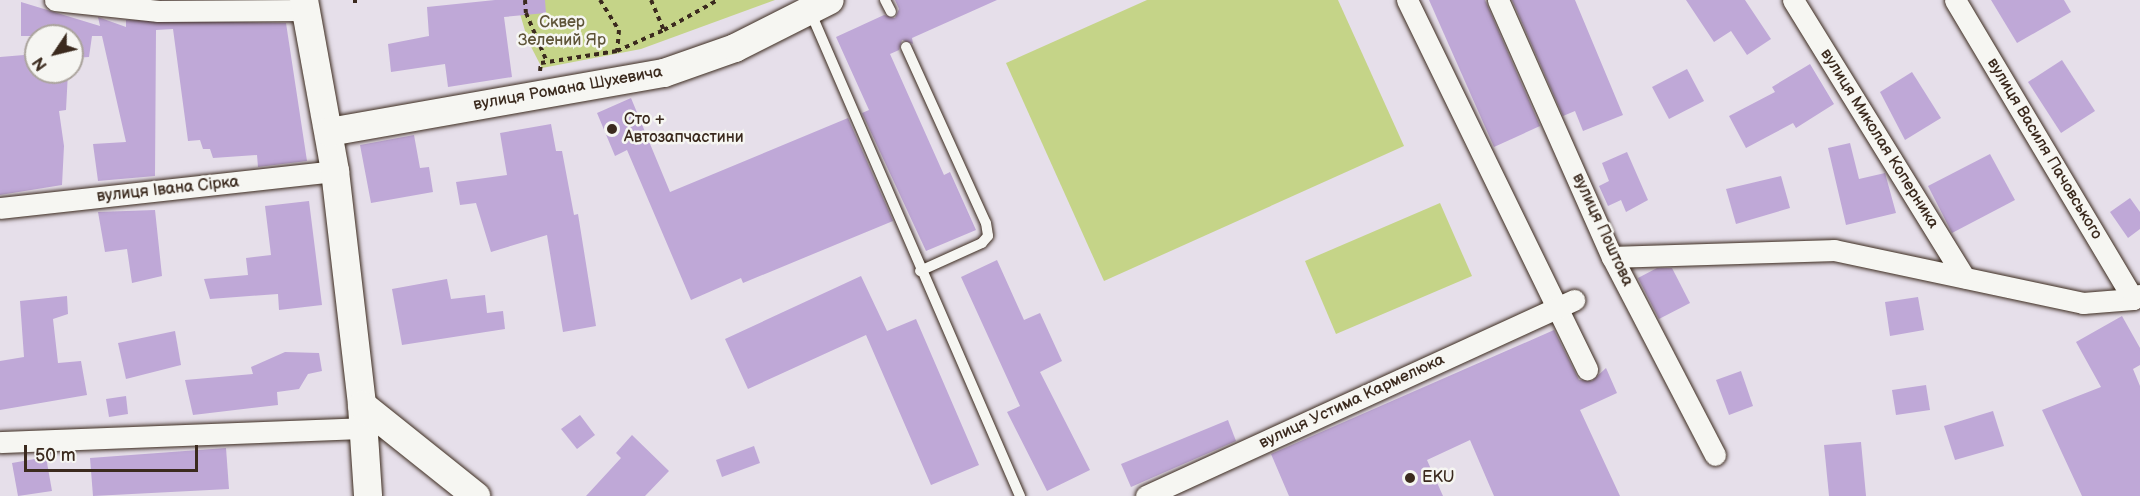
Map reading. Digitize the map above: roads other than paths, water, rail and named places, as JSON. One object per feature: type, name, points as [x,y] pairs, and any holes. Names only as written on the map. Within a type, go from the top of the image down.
[{"type":"main road","points":[[306,5],[335,171],[363,416],[368,496]]},
{"type":"main road","name":"вулиця Романа Шухевича","points":[[329,132],[539,97],[663,73],[735,48],[820,5]]},
{"type":"main road","points":[[363,416],[476,496]]},
{"type":"street","points":[[55,0],[158,11],[306,5]]},
{"type":"street","points":[[1407,0],[1566,304],[1587,369]]},
{"type":"street","name":"вулиця Поштова","points":[[1498,0],[1612,257],[1715,454]]},
{"type":"street","name":"вулиця Миколая Коперника","points":[[1793,0],[1964,278]]},
{"type":"street","name":"вулиця Василя Пачовського","points":[[1955,0],[2137,297]]},
{"type":"street","name":"вулиця Івана Сірка","points":[[0,208],[335,171]]},
{"type":"street","points":[[1612,257],[1834,250],[2083,303],[2137,297]]},
{"type":"street","name":"вулиця Устима Кармелюка","points":[[1146,496],[1566,304]]},
{"type":"street","points":[[0,442],[363,416]]},
{"type":"lane","points":[[885,0],[891,12]]},
{"type":"lane","points":[[820,5],[920,271],[1020,496]]},
{"type":"lane","points":[[906,47],[988,236],[982,243],[920,271]]},
{"type":"place","name":"Сто + Автозапчастини","points":[[612,129]]},
{"type":"place","name":"EKU","points":[[1410,478]]},
{"type":"park label","name":"Сквер Зелений Яр","points":[[562,32]]}]
